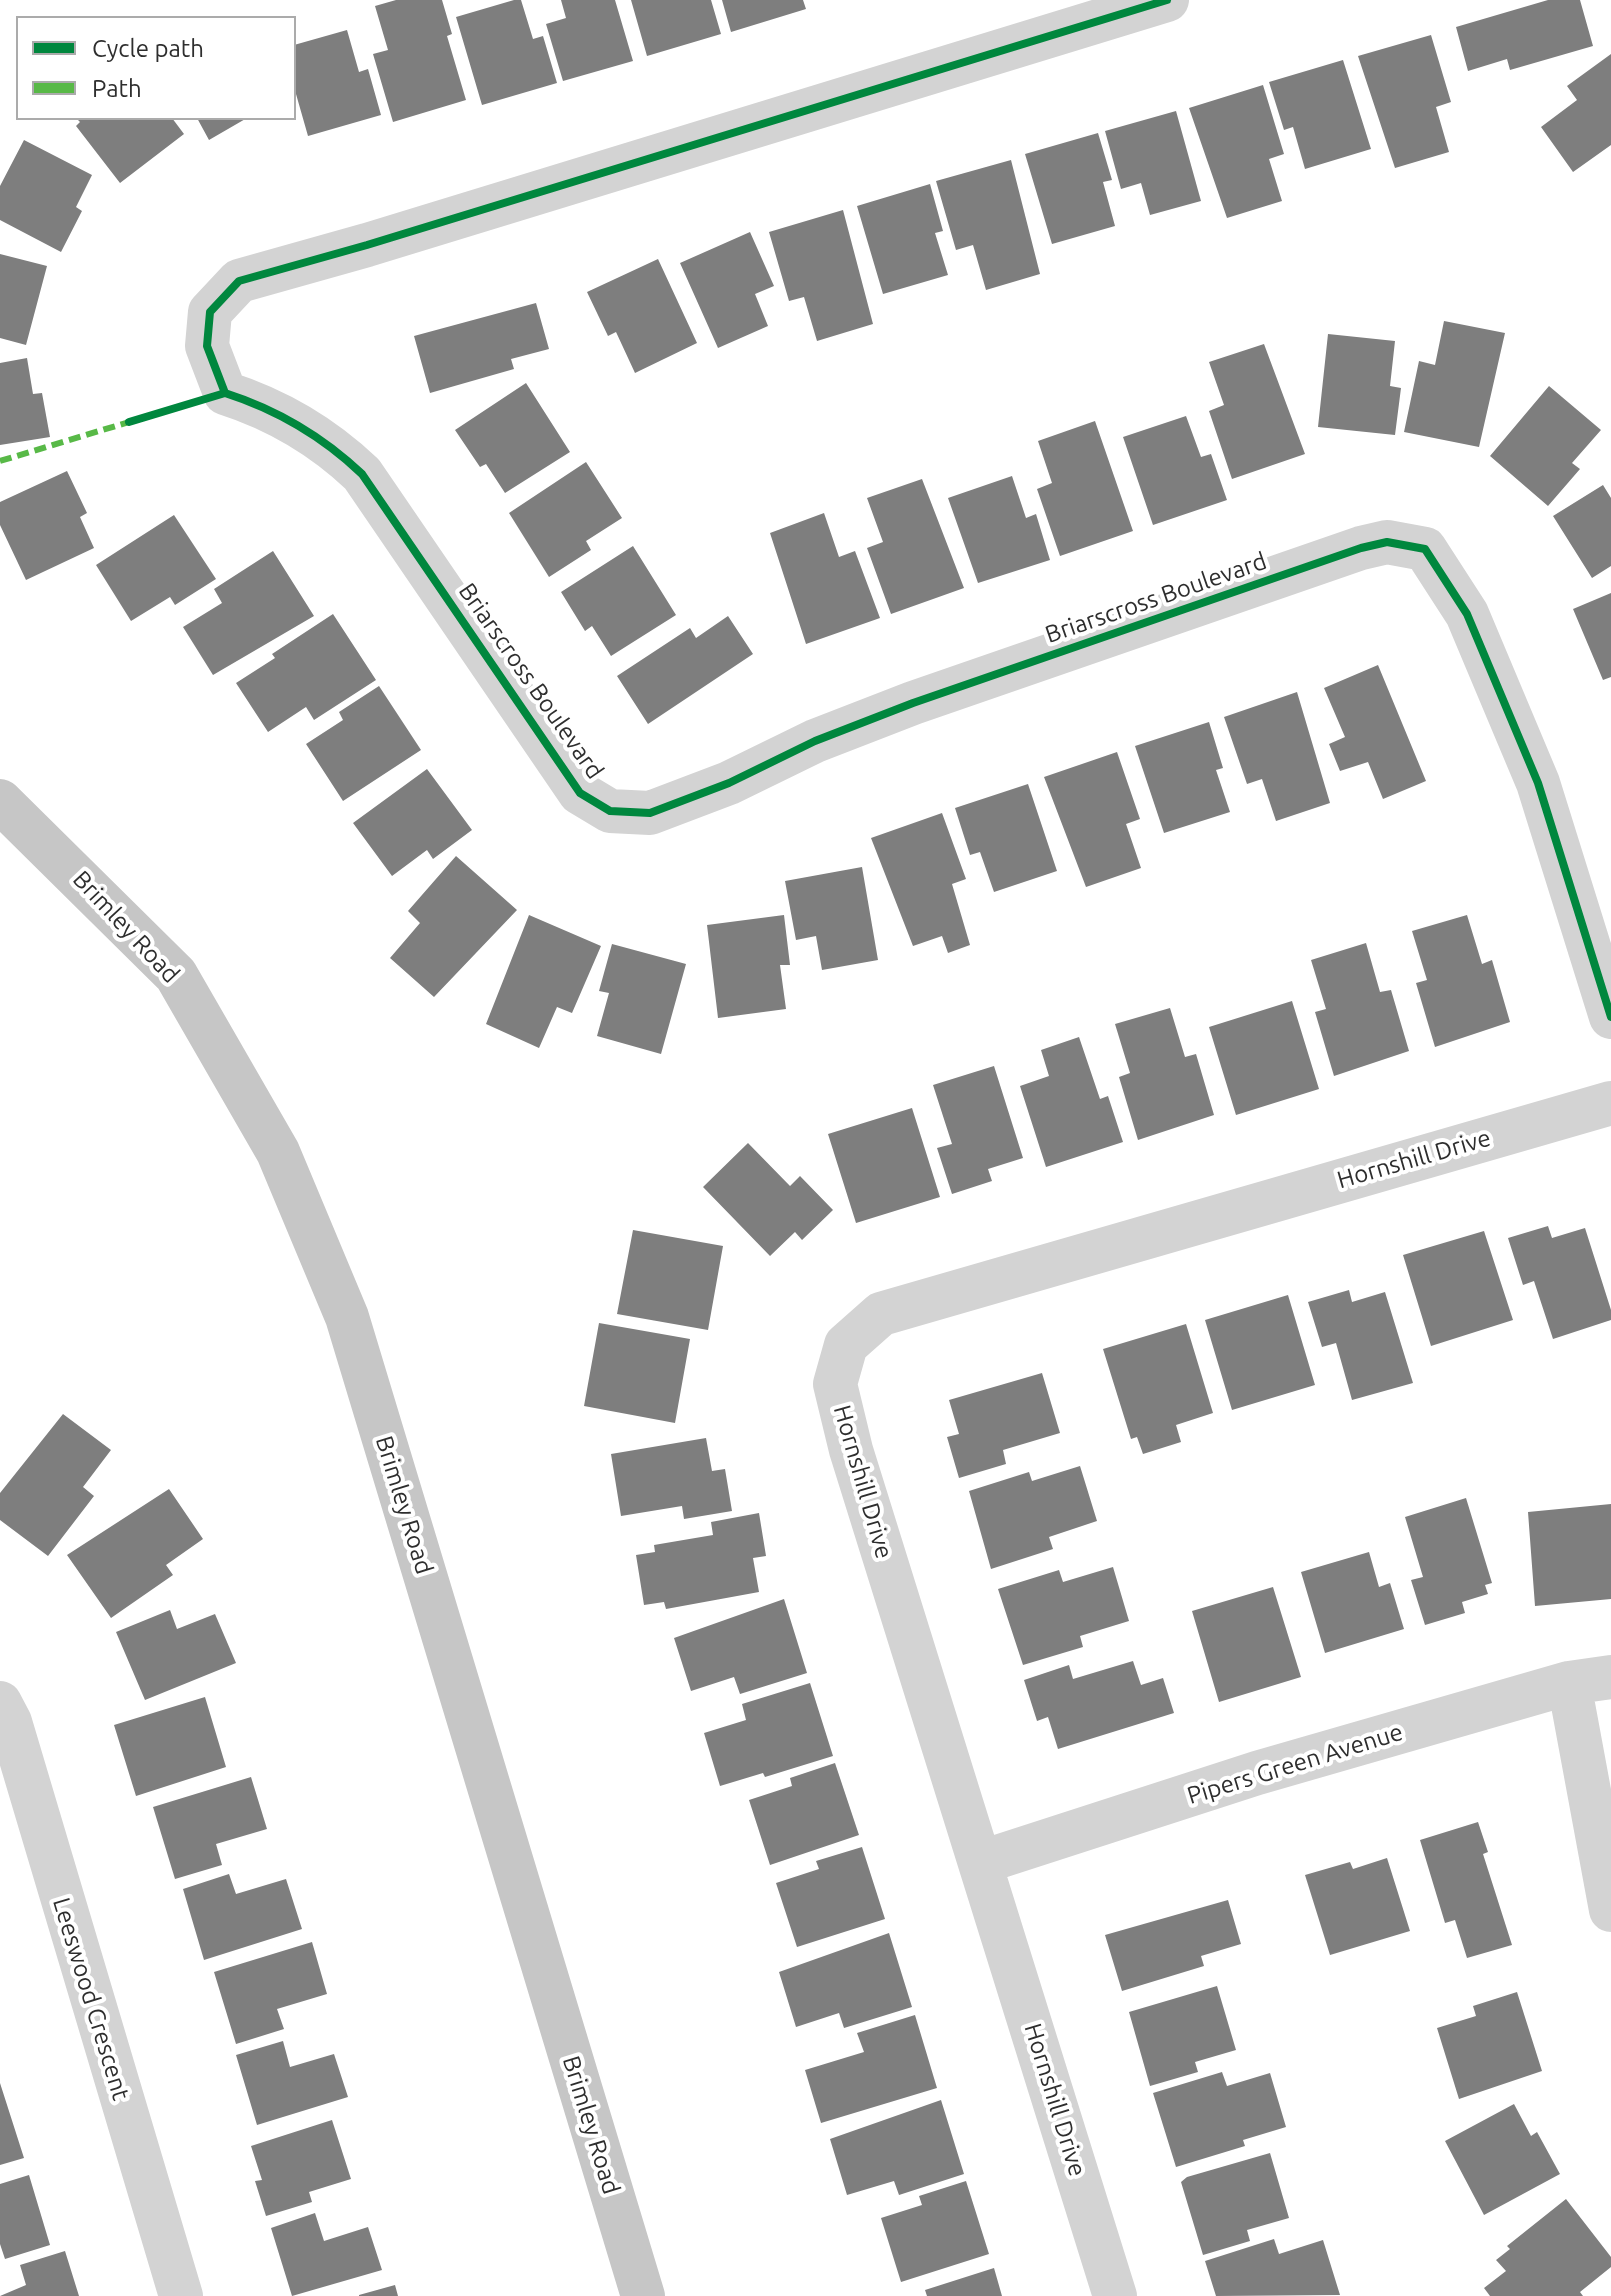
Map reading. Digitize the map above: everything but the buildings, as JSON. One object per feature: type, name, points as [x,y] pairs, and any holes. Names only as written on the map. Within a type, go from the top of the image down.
[{"type":"main road","name":"Brimley Road","points":[[0,801],[176,975],[278,1152],[347,1317],[643,2296]]},
{"type":"street","name":"Briarscross Boulevard","points":[[1167,0],[367,245],[239,281],[210,312],[207,346],[225,393],[267,407],[332,446],[362,474],[580,793],[610,811],[650,813],[729,783],[815,741],[913,703],[1361,548],[1387,542],[1425,549],[1467,614],[1532,768],[1611,1017]]},
{"type":"street","name":"Hornshill Drive","points":[[1115,2296],[851,1450],[835,1384],[846,1345],[881,1314],[1611,1103]]},
{"type":"street","name":"Pipers Green Avenue","points":[[982,1862],[1257,1773],[1590,1680]]},
{"type":"street","points":[[1590,1680],[1611,1910]]},
{"type":"street","name":"Leeswood Crescent","points":[[0,1703],[10,1722],[181,2296]]},
{"type":"marked path","points":[[0,461],[129,422]]},
{"type":"cycle path","points":[[1167,0],[367,245],[239,281],[210,312],[207,346],[225,393],[263,407],[298,426],[362,474],[580,793],[610,811],[650,813],[729,783],[815,741],[913,703],[1361,548],[1387,542],[1425,549],[1467,614],[1538,783],[1611,1017]]},
{"type":"cycle path","points":[[129,422],[225,393]]}]
